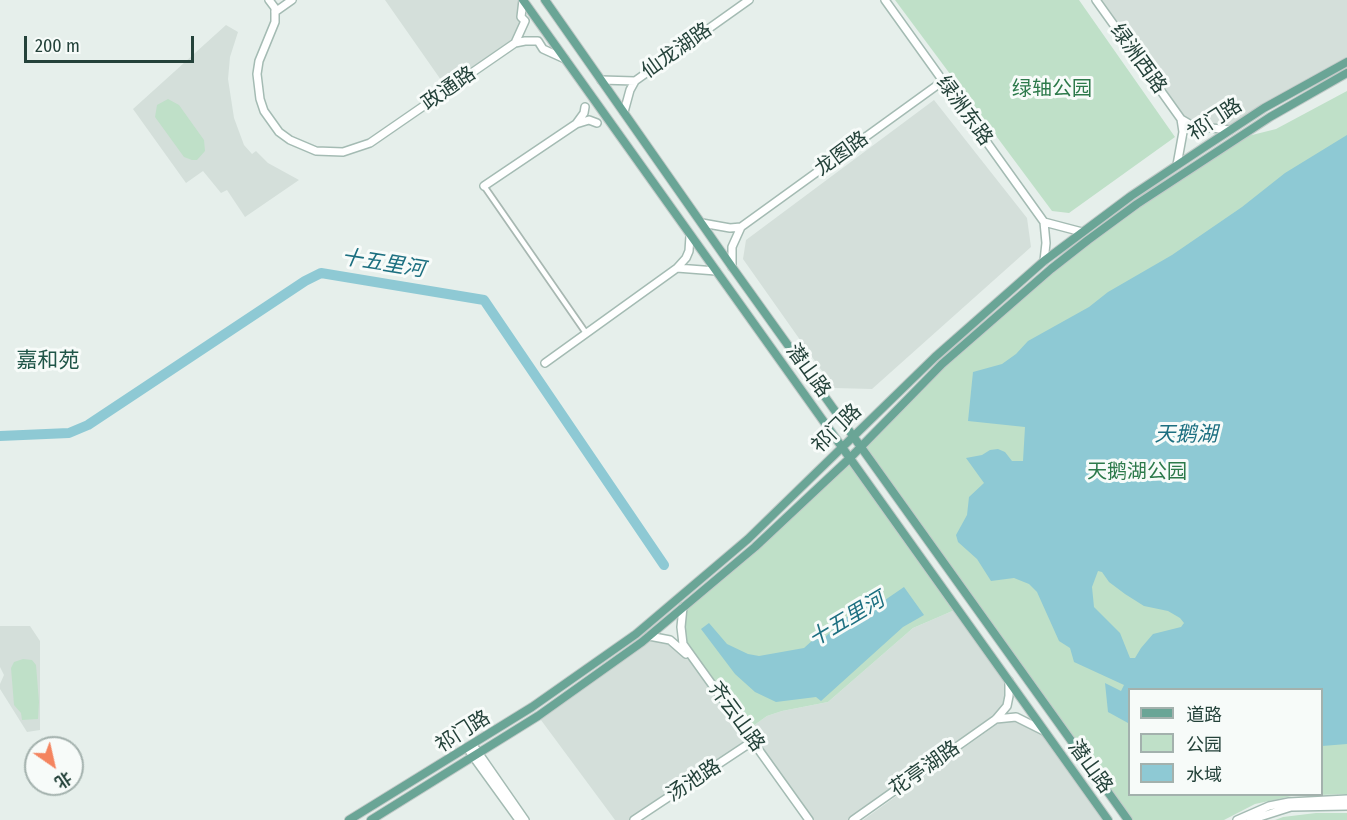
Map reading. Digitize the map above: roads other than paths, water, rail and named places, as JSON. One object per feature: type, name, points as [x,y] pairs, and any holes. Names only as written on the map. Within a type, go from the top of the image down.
[{"type":"main road","name":"潜山路","points":[[523,0],[1108,820]]},
{"type":"main road","name":"潜山路","points":[[544,0],[1128,820]]},
{"type":"main road","name":"祁门路","points":[[349,820],[532,707],[636,634],[748,539],[935,357],[1044,261],[1177,165],[1230,130],[1264,108],[1347,62]]},
{"type":"main road","name":"祁门路","points":[[371,820],[538,716],[649,636],[755,547],[850,458],[942,364],[1051,269],[1088,240],[1137,204],[1261,122],[1347,74]]},
{"type":"street","points":[[269,0],[275,12],[292,0]]},
{"type":"street","points":[[516,43],[525,21],[521,17],[523,0]]},
{"type":"street","name":"仙龙湖路","points":[[635,81],[749,0]]},
{"type":"street","name":"绿洲东路","points":[[885,0],[1044,222]]},
{"type":"street","name":"绿洲西路","points":[[1096,0],[1181,119]]},
{"type":"street","name":"政通路","points":[[275,12],[275,22],[259,60],[257,74],[257,87],[264,111],[279,132],[302,147],[316,152],[343,152],[357,148],[382,135],[516,43]]},
{"type":"street","points":[[516,43],[525,40],[538,41],[543,49],[565,58]]},
{"type":"street","points":[[601,80],[635,81],[624,112]]},
{"type":"street","name":"龙图路","points":[[741,227],[943,81]]},
{"type":"street","points":[[576,124],[584,113],[585,106]]},
{"type":"street","points":[[1181,119],[1194,126],[1230,130]]},
{"type":"street","points":[[1177,165],[1183,132],[1181,119]]},
{"type":"street","points":[[585,333],[484,186],[576,124],[589,120],[597,123]]},
{"type":"street","points":[[1044,261],[1046,243],[1044,222],[1082,232]]},
{"type":"street","points":[[702,224],[730,228],[741,227],[732,247],[732,267]]},
{"type":"street","points":[[545,363],[677,268],[689,251],[690,236]]},
{"type":"street","points":[[677,268],[716,271]]},
{"type":"street","name":"齐云山路","points":[[682,607],[683,644],[752,744],[809,820]]},
{"type":"street","points":[[649,636],[670,640],[682,650],[752,744],[804,820]]},
{"type":"street","name":"花亭湖路","points":[[853,820],[996,719],[1007,706],[1010,696],[1009,681]]},
{"type":"street","points":[[996,719],[1016,717],[1045,732]]},
{"type":"street","name":"汤池路","points":[[634,820],[752,744]]},
{"type":"street","name":"汤池路","points":[[640,820],[752,744]]},
{"type":"street","points":[[470,747],[525,820]]},
{"type":"street","points":[[476,755],[519,820]]},
{"type":"street","points":[[1237,820],[1269,806],[1289,802],[1347,800]]},
{"type":"street","points":[[1250,820],[1290,807],[1347,806]]},
{"type":"water","name":"天鹅湖","points":[[1347,135],[1347,744],[1323,746],[1323,688],[1128,688],[1128,723],[1108,712],[1105,683],[1121,691],[1124,685],[1074,662],[1070,648],[1059,641],[1037,592],[1029,584],[1014,578],[991,581],[977,559],[958,542],[956,535],[967,515],[969,497],[984,483],[966,458],[998,449],[1005,452],[1012,461],[1023,461],[1025,427],[968,421],[973,372],[1002,364],[1028,341],[1089,307],[1108,292],[1172,255],[1242,207],[1285,173]],"holes":[[[1098,571],[1102,572],[1109,582],[1144,606],[1168,611],[1184,623],[1181,627],[1153,634],[1135,658],[1130,658],[1120,633],[1094,607],[1092,587]]]},
{"type":"water","points":[[904,587],[924,615],[903,627],[821,701],[816,697],[776,702],[755,692],[735,674],[701,629],[709,623],[727,644],[748,654],[759,656],[804,648],[814,639],[825,637],[849,615],[885,600]]},
{"type":"waterway","name":"十五里河","points":[[0,436],[69,433],[88,425],[305,281],[321,273],[484,300],[664,565]]},
{"type":"district","name":"嘉和苑","points":[[48,361]]},
{"type":"park label","name":"绿轴公园","points":[[1052,89]]},
{"type":"park label","name":"天鹅湖公园","points":[[1137,472]]}]
